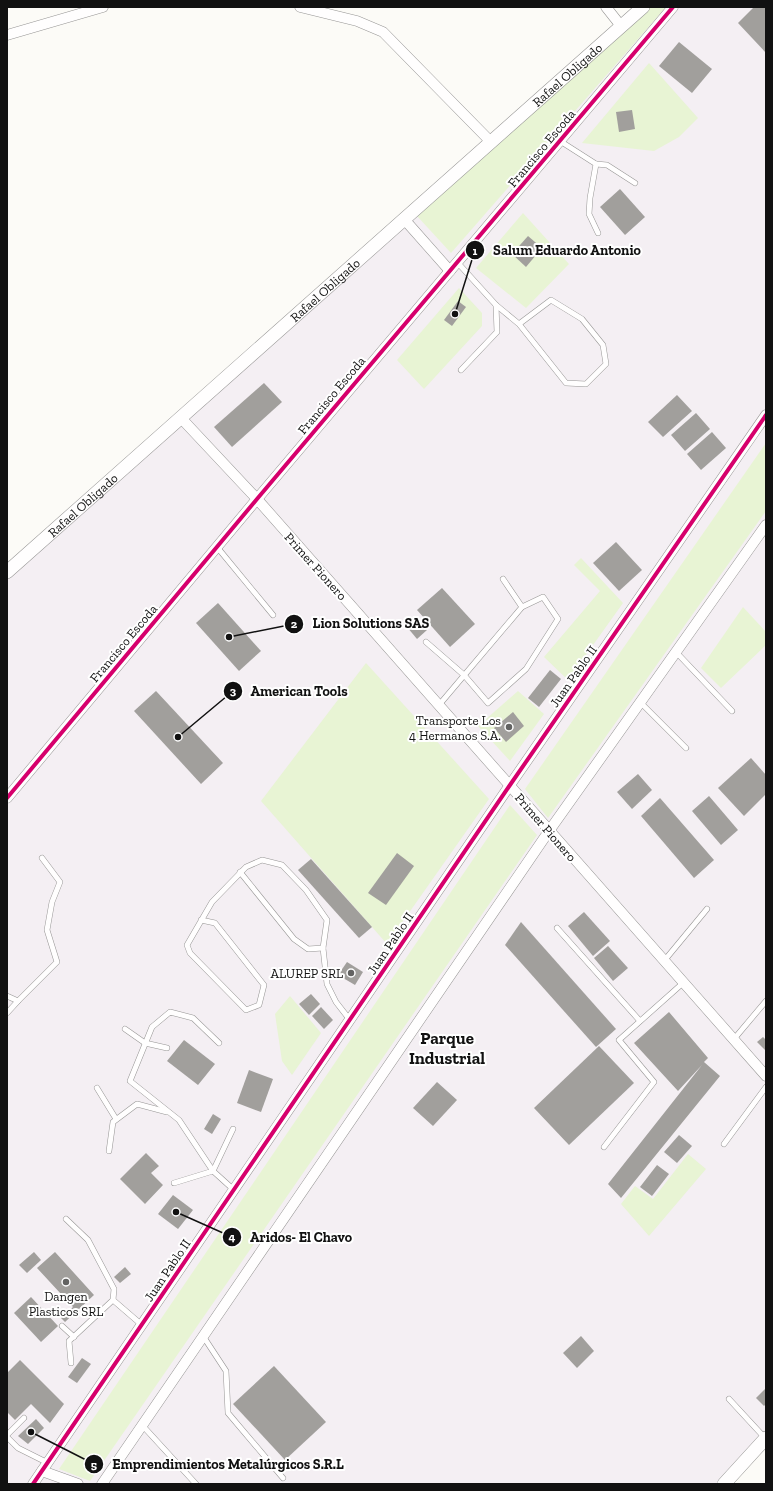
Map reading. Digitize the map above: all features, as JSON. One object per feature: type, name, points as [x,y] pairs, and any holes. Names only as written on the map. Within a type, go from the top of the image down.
[{"type":"street","points":[[7,35],[102,7]]},
{"type":"street","points":[[300,7],[356,21],[383,32],[491,142]]},
{"type":"street","points":[[606,7],[622,26]]},
{"type":"street","name":"Rafael Obligado","points":[[7,572],[642,7]]},
{"type":"street","name":"Francisco Escoda","points":[[7,798],[257,499],[673,7]]},
{"type":"street","points":[[404,219],[450,271]]},
{"type":"street","name":"Juan Pablo II","points":[[33,1484],[510,785],[766,415]]},
{"type":"street","name":"Primer Pionero","points":[[180,418],[257,499],[766,1076]]},
{"type":"street","points":[[102,1484],[549,831],[766,525]]},
{"type":"street","points":[[724,1484],[766,1439]]},
{"type":"street","points":[[45,1467],[78,1484]]},
{"type":"lane","points":[[560,141],[596,164],[607,165],[635,183]]},
{"type":"lane","points":[[596,164],[590,198],[589,214],[598,233]]},
{"type":"lane","points":[[457,262],[496,305],[519,324],[566,383],[586,384],[606,364],[604,345],[582,319],[551,300],[519,324]]},
{"type":"lane","points":[[461,370],[497,332],[496,305]]},
{"type":"lane","points":[[217,547],[273,615]]},
{"type":"lane","points":[[503,580],[522,607]]},
{"type":"lane","points":[[426,642],[464,675],[488,703],[526,669],[558,619],[543,597],[522,607],[464,675],[439,705]]},
{"type":"lane","points":[[676,652],[732,711]]},
{"type":"lane","points":[[640,702],[686,748]]},
{"type":"lane","points":[[7,1013],[57,962],[47,930],[52,902],[60,882],[42,858]]},
{"type":"lane","points":[[202,920],[215,923],[264,985],[259,1005],[246,1010],[190,953],[187,944],[212,902],[246,867],[262,860],[282,865],[306,890],[327,920],[323,948],[327,984],[336,1002],[350,1020]]},
{"type":"lane","points":[[240,872],[294,940],[308,949],[323,948]]},
{"type":"lane","points":[[664,961],[707,909]]},
{"type":"lane","points":[[557,928],[640,1021]]},
{"type":"lane","points":[[604,1147],[654,1082],[619,1040],[683,983]]},
{"type":"lane","points":[[7,996],[18,1001]]},
{"type":"lane","points":[[734,1039],[766,1001]]},
{"type":"lane","points":[[220,1043],[193,1018],[170,1012],[152,1026],[130,1081],[179,1120],[213,1171],[234,1190]]},
{"type":"lane","points":[[125,1029],[145,1043],[167,1048]]},
{"type":"lane","points":[[724,1144],[766,1087]]},
{"type":"lane","points":[[97,1088],[116,1119]]},
{"type":"lane","points":[[109,1151],[113,1122],[136,1104],[170,1113]]},
{"type":"lane","points":[[174,1183],[213,1171],[233,1129]]},
{"type":"lane","points":[[66,1219],[88,1240],[114,1290],[113,1300],[69,1341],[71,1363]]},
{"type":"lane","points":[[113,1300],[142,1325]]},
{"type":"lane","points":[[62,1326],[74,1337]]},
{"type":"lane","points":[[203,1336],[226,1371],[228,1413],[283,1478]]},
{"type":"lane","points":[[729,1399],[766,1439]]},
{"type":"lane","points":[[24,1418],[7,1436],[18,1448],[45,1467]]},
{"type":"lane","points":[[142,1426],[196,1484]]},
{"type":"shaded area","points":[[643,7],[766,7],[766,1438],[724,1484],[7,1484],[7,572]]},
{"type":"green space","points":[[650,7],[666,7],[451,253],[417,216]]},
{"type":"green space","points":[[649,63],[698,118],[679,137],[654,151],[582,143]]},
{"type":"green space","points":[[523,213],[569,264],[526,308],[476,268]]},
{"type":"green space","points":[[459,288],[482,313],[482,326],[424,389],[397,360]]},
{"type":"green space","points":[[766,443],[766,511],[548,818],[525,789]]},
{"type":"green space","points":[[581,558],[623,603],[568,680],[544,657],[600,591],[574,565]]},
{"type":"green space","points":[[743,607],[766,632],[766,645],[721,688],[701,668]]},
{"type":"green space","points":[[366,663],[489,799],[387,944],[261,801]]},
{"type":"green space","points":[[518,691],[544,714],[510,761],[478,726]]},
{"type":"green space","points":[[510,805],[537,835],[90,1481],[59,1469]]},
{"type":"green space","points":[[290,996],[321,1033],[292,1075],[282,1061],[275,1014]]},
{"type":"green space","points":[[688,1154],[706,1169],[649,1236],[621,1204],[635,1186],[653,1199]]},
{"type":"building","points":[[754,7],[766,7],[766,53],[738,23]]},
{"type":"building","points":[[679,42],[712,69],[692,93],[659,66]]},
{"type":"building","points":[[632,110],[635,129],[619,132],[616,112]]},
{"type":"building","points":[[620,189],[645,217],[625,235],[600,207]]},
{"type":"building","points":[[528,236],[542,248],[526,267],[512,254]]},
{"type":"building","points":[[458,301],[466,307],[452,326],[444,320]]},
{"type":"building","points":[[264,383],[282,402],[232,447],[214,427]]},
{"type":"building","points":[[677,395],[692,411],[663,437],[648,422]]},
{"type":"building","points":[[696,413],[710,429],[685,451],[671,435]]},
{"type":"building","points":[[712,432],[726,448],[701,470],[687,454]]},
{"type":"building","points":[[616,542],[642,570],[619,591],[593,563]]},
{"type":"building","points":[[442,588],[475,624],[450,647],[417,610]]},
{"type":"building","points":[[218,603],[261,651],[239,671],[196,623]]},
{"type":"building","points":[[418,618],[427,630],[417,639],[407,627]]},
{"type":"building","points":[[550,670],[561,679],[539,707],[528,698]]},
{"type":"building","points":[[156,691],[223,763],[201,784],[134,711]]},
{"type":"building","name":"Transporte Los 4 Hermanos S.A.","points":[[513,712],[524,726],[506,742],[494,728]]},
{"type":"building","points":[[751,758],[766,775],[766,794],[744,816],[718,788]]},
{"type":"building","points":[[638,774],[652,790],[632,809],[617,792]]},
{"type":"building","points":[[709,796],[738,830],[721,845],[692,811]]},
{"type":"building","points":[[660,798],[714,860],[694,878],[641,816]]},
{"type":"building","points":[[397,853],[414,866],[386,905],[368,893]]},
{"type":"building","points":[[311,859],[372,927],[359,938],[298,870]]},
{"type":"building","points":[[584,912],[610,941],[593,956],[568,926]]},
{"type":"building","points":[[521,922],[616,1029],[596,1047],[505,945]]},
{"type":"building","points":[[608,946],[628,968],[613,981],[594,958]]},
{"type":"building","name":"ALUREP SRL","points":[[347,962],[363,972],[355,985],[338,975]]},
{"type":"building","points":[[311,994],[320,1004],[309,1015],[299,1004]]},
{"type":"building","points":[[321,1007],[333,1020],[324,1029],[312,1016]]},
{"type":"building","points":[[669,1012],[708,1058],[704,1062],[720,1076],[621,1198],[608,1184],[702,1065],[678,1091],[634,1043]]},
{"type":"building","points":[[763,1037],[766,1040],[766,1051],[757,1042]]},
{"type":"building","points":[[184,1040],[215,1064],[198,1085],[167,1061]]},
{"type":"building","points":[[599,1046],[634,1083],[569,1145],[534,1108]]},
{"type":"building","points":[[249,1070],[273,1079],[261,1112],[237,1103]]},
{"type":"building","points":[[437,1082],[457,1100],[433,1126],[413,1108]]},
{"type":"building","points":[[213,1114],[221,1119],[212,1134],[204,1129]]},
{"type":"building","points":[[679,1135],[692,1146],[677,1163],[664,1152]]},
{"type":"building","points":[[146,1153],[159,1166],[151,1173],[163,1185],[145,1204],[120,1179]]},
{"type":"building","points":[[657,1165],[669,1174],[652,1196],[640,1187]]},
{"type":"building","points":[[173,1195],[193,1210],[178,1229],[158,1214]]},
{"type":"building","points":[[34,1252],[41,1260],[27,1273],[19,1265]]},
{"type":"building","name":"Dangen Plasticos SRL","points":[[55,1252],[94,1295],[65,1322],[61,1318],[73,1307],[37,1268]]},
{"type":"building","points":[[125,1267],[131,1274],[120,1283],[114,1277]]},
{"type":"building","points":[[31,1297],[58,1326],[41,1342],[14,1313]]},
{"type":"building","points":[[581,1336],[594,1351],[577,1368],[563,1353]]},
{"type":"building","points":[[82,1358],[91,1364],[77,1383],[68,1377]]},
{"type":"building","points":[[20,1360],[64,1404],[50,1423],[31,1404],[15,1420],[7,1412],[7,1373]]},
{"type":"building","points":[[274,1366],[326,1422],[285,1460],[233,1404]]},
{"type":"building","points":[[765,1389],[766,1404],[764,1406],[756,1398]]},
{"type":"building","points":[[36,1419],[44,1428],[28,1444],[18,1436]]},
{"type":"cycle path","points":[[7,798],[257,499],[673,7]]},
{"type":"cycle path","points":[[33,1484],[510,785],[766,415]]},
{"type":"place","name":"Salum Eduardo Antonio","points":[[455,314]]},
{"type":"place","name":"Lion Solutions SAS","points":[[229,637]]},
{"type":"place","name":"Transporte Los 4 Hermanos S.A.","points":[[509,727]]},
{"type":"place","name":"American Tools","points":[[178,737]]},
{"type":"place","name":"ALUREP SRL","points":[[351,973]]},
{"type":"place","name":"Aridos- El Chavo","points":[[176,1212]]},
{"type":"place","name":"Dangen Plasticos SRL","points":[[66,1282]]},
{"type":"place","name":"Emprendimientos Metalúrgicos S.R.L","points":[[31,1432]]},
{"type":"district","name":"Parque Industrial","points":[[447,1048]]}]
